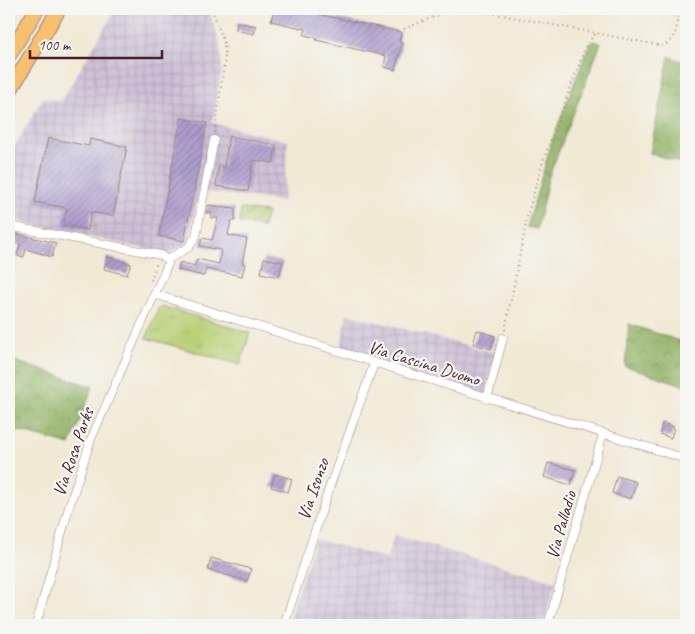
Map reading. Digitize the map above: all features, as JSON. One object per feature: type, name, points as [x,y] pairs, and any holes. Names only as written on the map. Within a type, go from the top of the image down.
[{"type":"highway","points":[[9,55],[37,9]]},
{"type":"highway","points":[[9,92],[59,9]]},
{"type":"street","points":[[9,226],[161,254],[167,260],[189,247],[196,236],[214,140]]},
{"type":"street","name":"Via Rosa Parks","points":[[36,625],[69,507],[92,439],[168,264],[167,260]]},
{"type":"street","name":"Via Cascina Duomo","points":[[154,294],[374,364],[686,459]]},
{"type":"street","points":[[488,398],[503,338]]},
{"type":"street","name":"Via Isonzo","points":[[284,625],[331,483],[374,364]]},
{"type":"street","name":"Via Palladio","points":[[548,625],[603,434]]},
{"type":"path","points":[[212,9],[224,43],[225,57],[214,140]]},
{"type":"path","points":[[404,29],[448,12],[470,9],[663,46],[672,41],[675,35],[678,9]]},
{"type":"path","points":[[503,338],[528,213],[542,164],[587,43],[596,34]]},
{"type":"path","points":[[150,282],[157,262],[156,258]]},
{"type":"shaded area","points":[[116,9],[209,9],[220,45],[222,69],[212,123],[288,141],[283,201],[199,191],[188,243],[168,254],[9,219],[9,156],[43,98],[61,101]]},
{"type":"shaded area","points":[[347,314],[496,353],[485,395],[340,351]]},
{"type":"shaded area","points":[[394,535],[556,582],[543,625],[287,625],[315,539],[387,559]]},
{"type":"green space","points":[[593,41],[601,43],[548,179],[537,229],[527,227],[552,141],[588,47]]},
{"type":"green space","points":[[669,56],[686,63],[686,165],[650,153]]},
{"type":"green space","points":[[241,209],[267,212],[263,227],[239,223]]},
{"type":"green space","points":[[162,306],[250,333],[240,365],[146,338],[158,309]]},
{"type":"green space","points":[[629,324],[686,343],[686,386],[625,366]]},
{"type":"green space","points":[[9,359],[93,387],[70,445],[9,428]]},
{"type":"building","points":[[274,9],[294,9],[401,32],[399,42],[402,43],[395,70],[384,67],[386,56],[316,40],[317,38],[304,35],[306,29],[271,21]]},
{"type":"building","points":[[237,22],[256,26],[254,34],[236,30]]},
{"type":"building","points":[[181,118],[207,123],[184,241],[159,236]]},
{"type":"building","points":[[229,136],[276,145],[273,163],[253,160],[248,191],[216,186],[219,166],[224,167]]},
{"type":"building","points":[[48,138],[89,146],[90,139],[127,147],[113,216],[91,212],[88,230],[63,225],[67,208],[35,202]]},
{"type":"building","points":[[208,205],[235,208],[235,221],[231,221],[228,235],[247,239],[242,263],[245,264],[242,276],[206,269],[204,276],[178,270],[180,262],[195,266],[197,259],[219,264],[221,250],[200,246],[202,238],[212,240],[218,218],[211,218],[212,213],[206,213]]},
{"type":"building","points":[[9,232],[56,243],[52,257],[26,249],[24,257],[17,256],[20,244],[9,242]]},
{"type":"building","points":[[107,257],[131,264],[127,275],[104,269]]},
{"type":"building","points":[[264,258],[283,262],[279,277],[261,273]]},
{"type":"building","points":[[477,330],[495,336],[491,349],[473,344]]},
{"type":"building","points":[[662,423],[674,427],[671,438],[660,434]]},
{"type":"building","points":[[548,463],[575,470],[571,485],[544,477]]},
{"type":"building","points":[[275,474],[292,479],[288,492],[271,487]]},
{"type":"building","points":[[617,476],[636,482],[631,499],[612,493]]},
{"type":"building","points":[[211,558],[251,569],[247,581],[208,570]]}]
